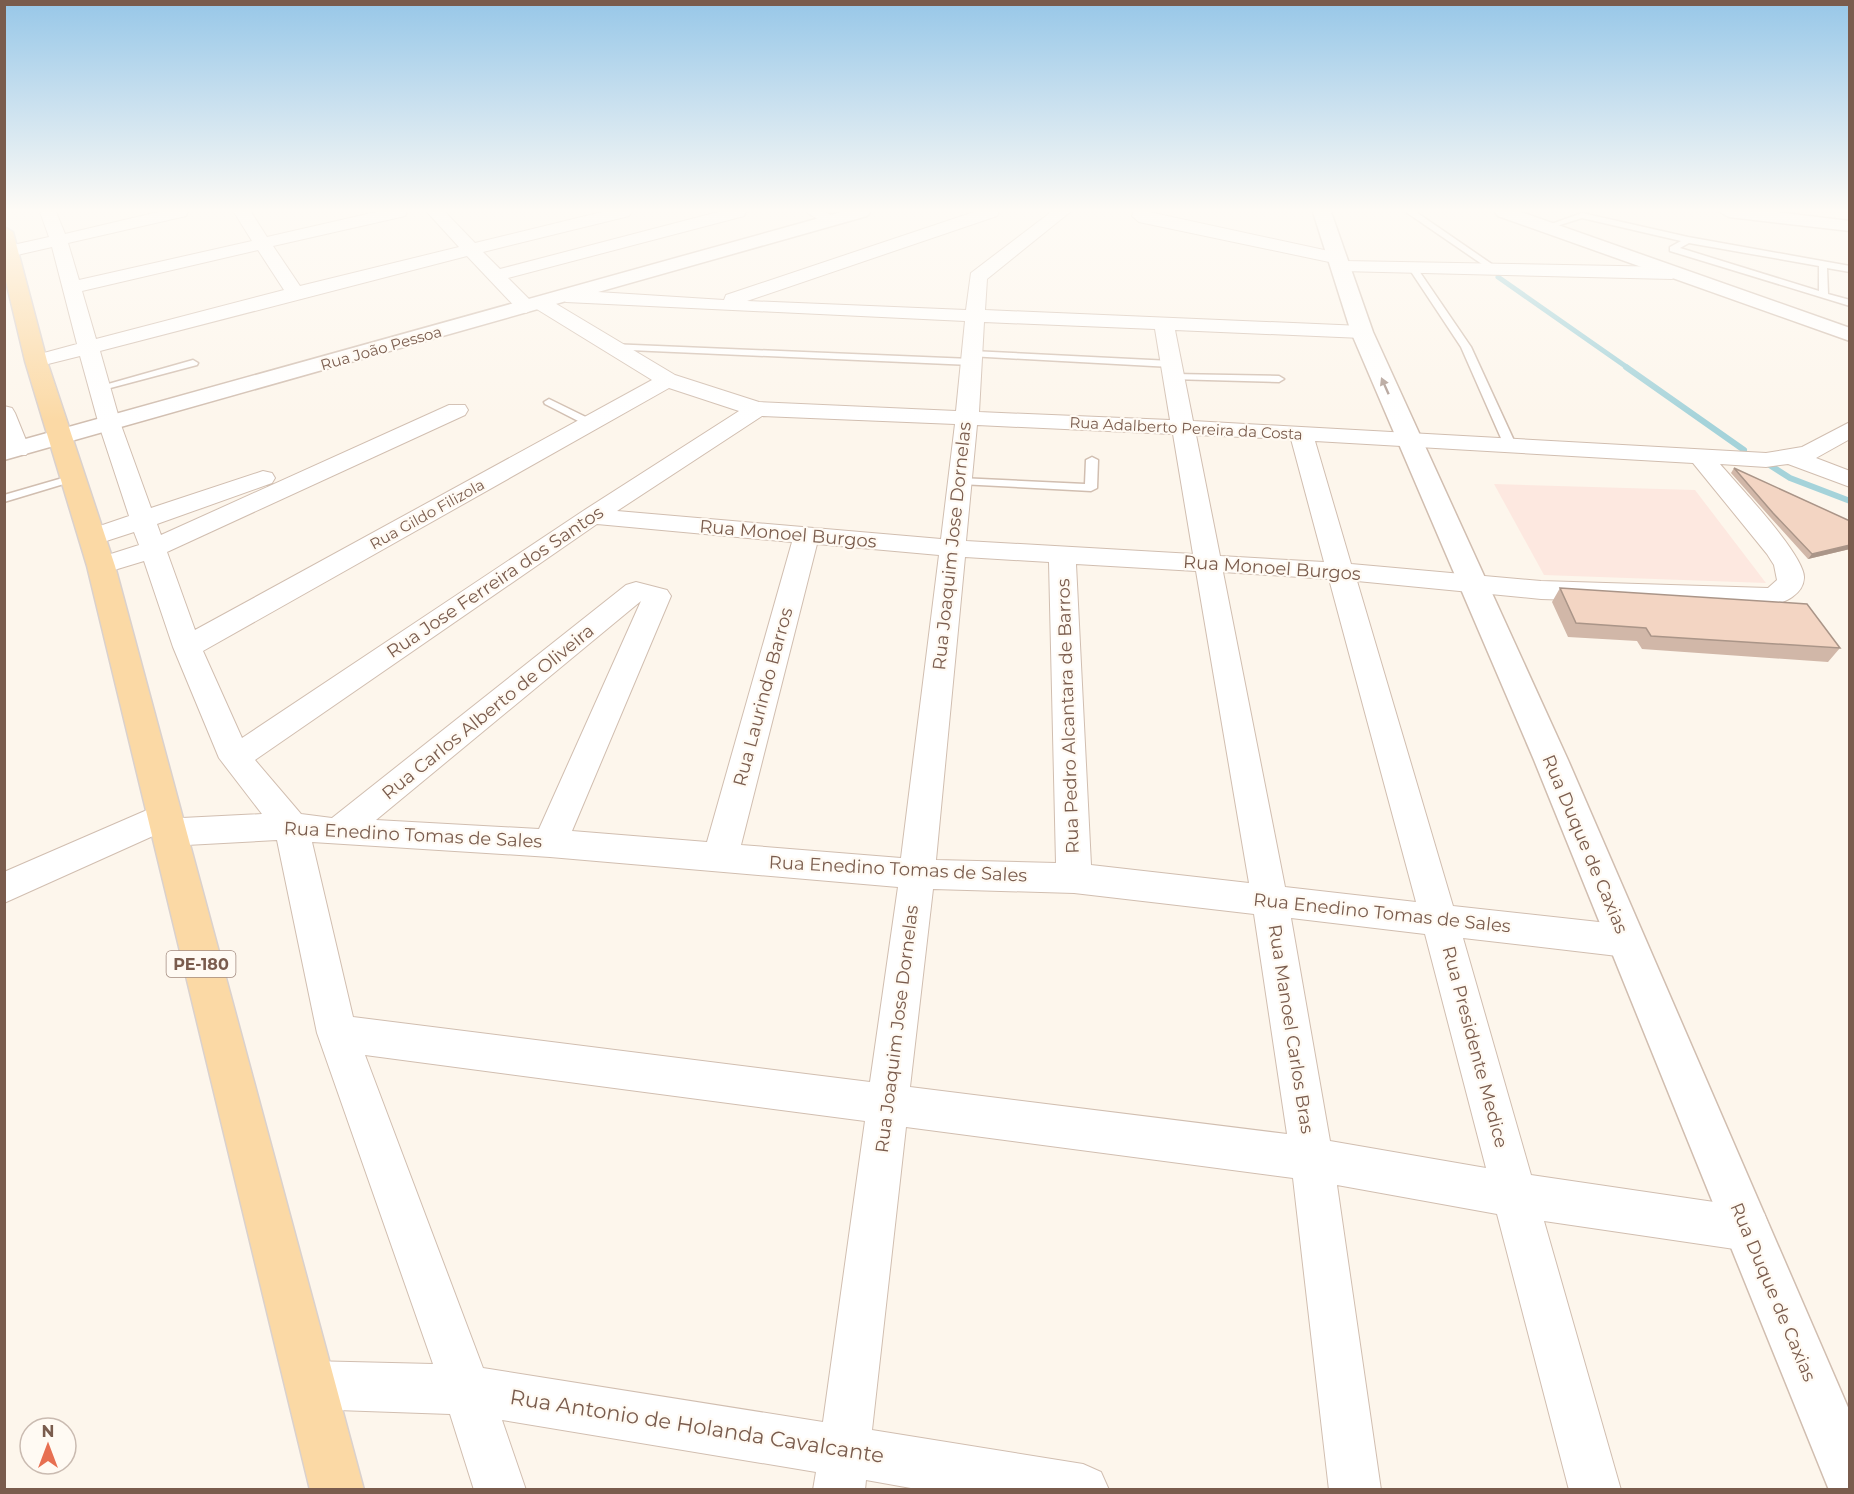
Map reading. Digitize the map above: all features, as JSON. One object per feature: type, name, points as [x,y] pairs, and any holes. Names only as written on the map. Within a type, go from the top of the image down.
[{"type":"main road","name":"PE-180","points":[[15,282],[36,361],[97,552],[337,1490]]},
{"type":"street","points":[[69,282],[110,425],[187,647],[235,758],[291,826],[337,1033],[467,1390],[500,1490]]},
{"type":"street","points":[[71,288],[97,282]]},
{"type":"street","points":[[288,282],[295,293]]},
{"type":"street","points":[[36,361],[340,282]]},
{"type":"street","name":"Rua Adalberto Pereira da Costa","points":[[505,282],[533,305],[667,380],[757,409],[1301,433],[1766,459],[1809,453],[1850,429]]},
{"type":"street","name":"Rua João Pessoa","points":[[11,451],[62,439],[612,282]]},
{"type":"street","points":[[715,305],[784,282]]},
{"type":"street","name":"Rua Joaquim Jose Dornelas","points":[[841,1470],[917,873],[967,417],[977,282]]},
{"type":"street","name":"Rua Duque de Caxias","points":[[1346,282],[1362,332],[1474,583],[1748,1229],[1850,1476]]},
{"type":"street","points":[[1697,282],[1850,335]]},
{"type":"street","points":[[566,296],[973,317],[1362,332]]},
{"type":"street","name":"Rua Manoel Carlos Bras","points":[[1164,325],[1270,900],[1312,1159],[1355,1490]]},
{"type":"street","name":"Rua Gildo Filizola","points":[[187,647],[667,380]]},
{"type":"street","name":"Rua Jose Ferreira dos Santos","points":[[235,758],[592,516],[757,409]]},
{"type":"street","points":[[457,410],[153,549],[97,552],[144,521],[457,410]]},
{"type":"street","points":[[4,412],[11,451]]},
{"type":"street","name":"Rua Presidente Medice","points":[[1301,433],[1338,571],[1439,918],[1595,1490]]},
{"type":"street","name":"Rua Monoel Burgos","points":[[592,516],[806,537],[1338,571],[1564,591],[1771,597],[1782,593],[1789,585],[1791,574],[1785,562],[1766,534],[1700,456]]},
{"type":"street","points":[[1792,457],[1850,480]]},
{"type":"street","name":"Rua Laurindo Barros","points":[[720,858],[806,537]]},
{"type":"street","name":"Rua Pedro Alcantara de Barros","points":[[1062,554],[1074,878]]},
{"type":"street","name":"Rua Carlos Alberto de Oliveira","points":[[338,832],[636,591],[657,596],[550,843]]},
{"type":"street","points":[[4,888],[166,824]]},
{"type":"street","name":"Rua Enedino Tomas de Sales","points":[[166,824],[291,826],[338,832],[550,843],[917,873],[1074,878],[1626,941]]},
{"type":"street","points":[[337,1033],[1312,1159],[1516,1195],[1748,1229]]},
{"type":"street","name":"Rua Antonio de Holanda Cavalcante","points":[[309,1385],[467,1390],[841,1470],[1083,1490]]},
{"type":"lane","points":[[1422,282],[1466,347],[1510,445]]},
{"type":"lane","points":[[1780,282],[1850,303]]},
{"type":"lane","points":[[1824,282],[1824,295]]},
{"type":"lane","points":[[610,347],[972,358],[1278,379]]},
{"type":"lane","points":[[99,387],[193,363]]},
{"type":"lane","points":[[549,402],[590,423]]},
{"type":"lane","points":[[960,481],[1090,492],[1092,460]]},
{"type":"lane","points":[[4,499],[73,478]]},
{"type":"shaded area","points":[[1494,484],[1695,490],[1766,583],[1544,575]]},
{"type":"building","points":[[1734,468],[1850,521],[1850,545],[1812,554]]},
{"type":"building","points":[[1560,588],[1807,604],[1840,648],[1651,636],[1646,628],[1576,623]]},
{"type":"waterway","points":[[1505,282],[1628,368]]},
{"type":"waterway","points":[[1626,367],[1744,450]]},
{"type":"waterway","points":[[1768,464],[1790,478],[1850,501]]}]
